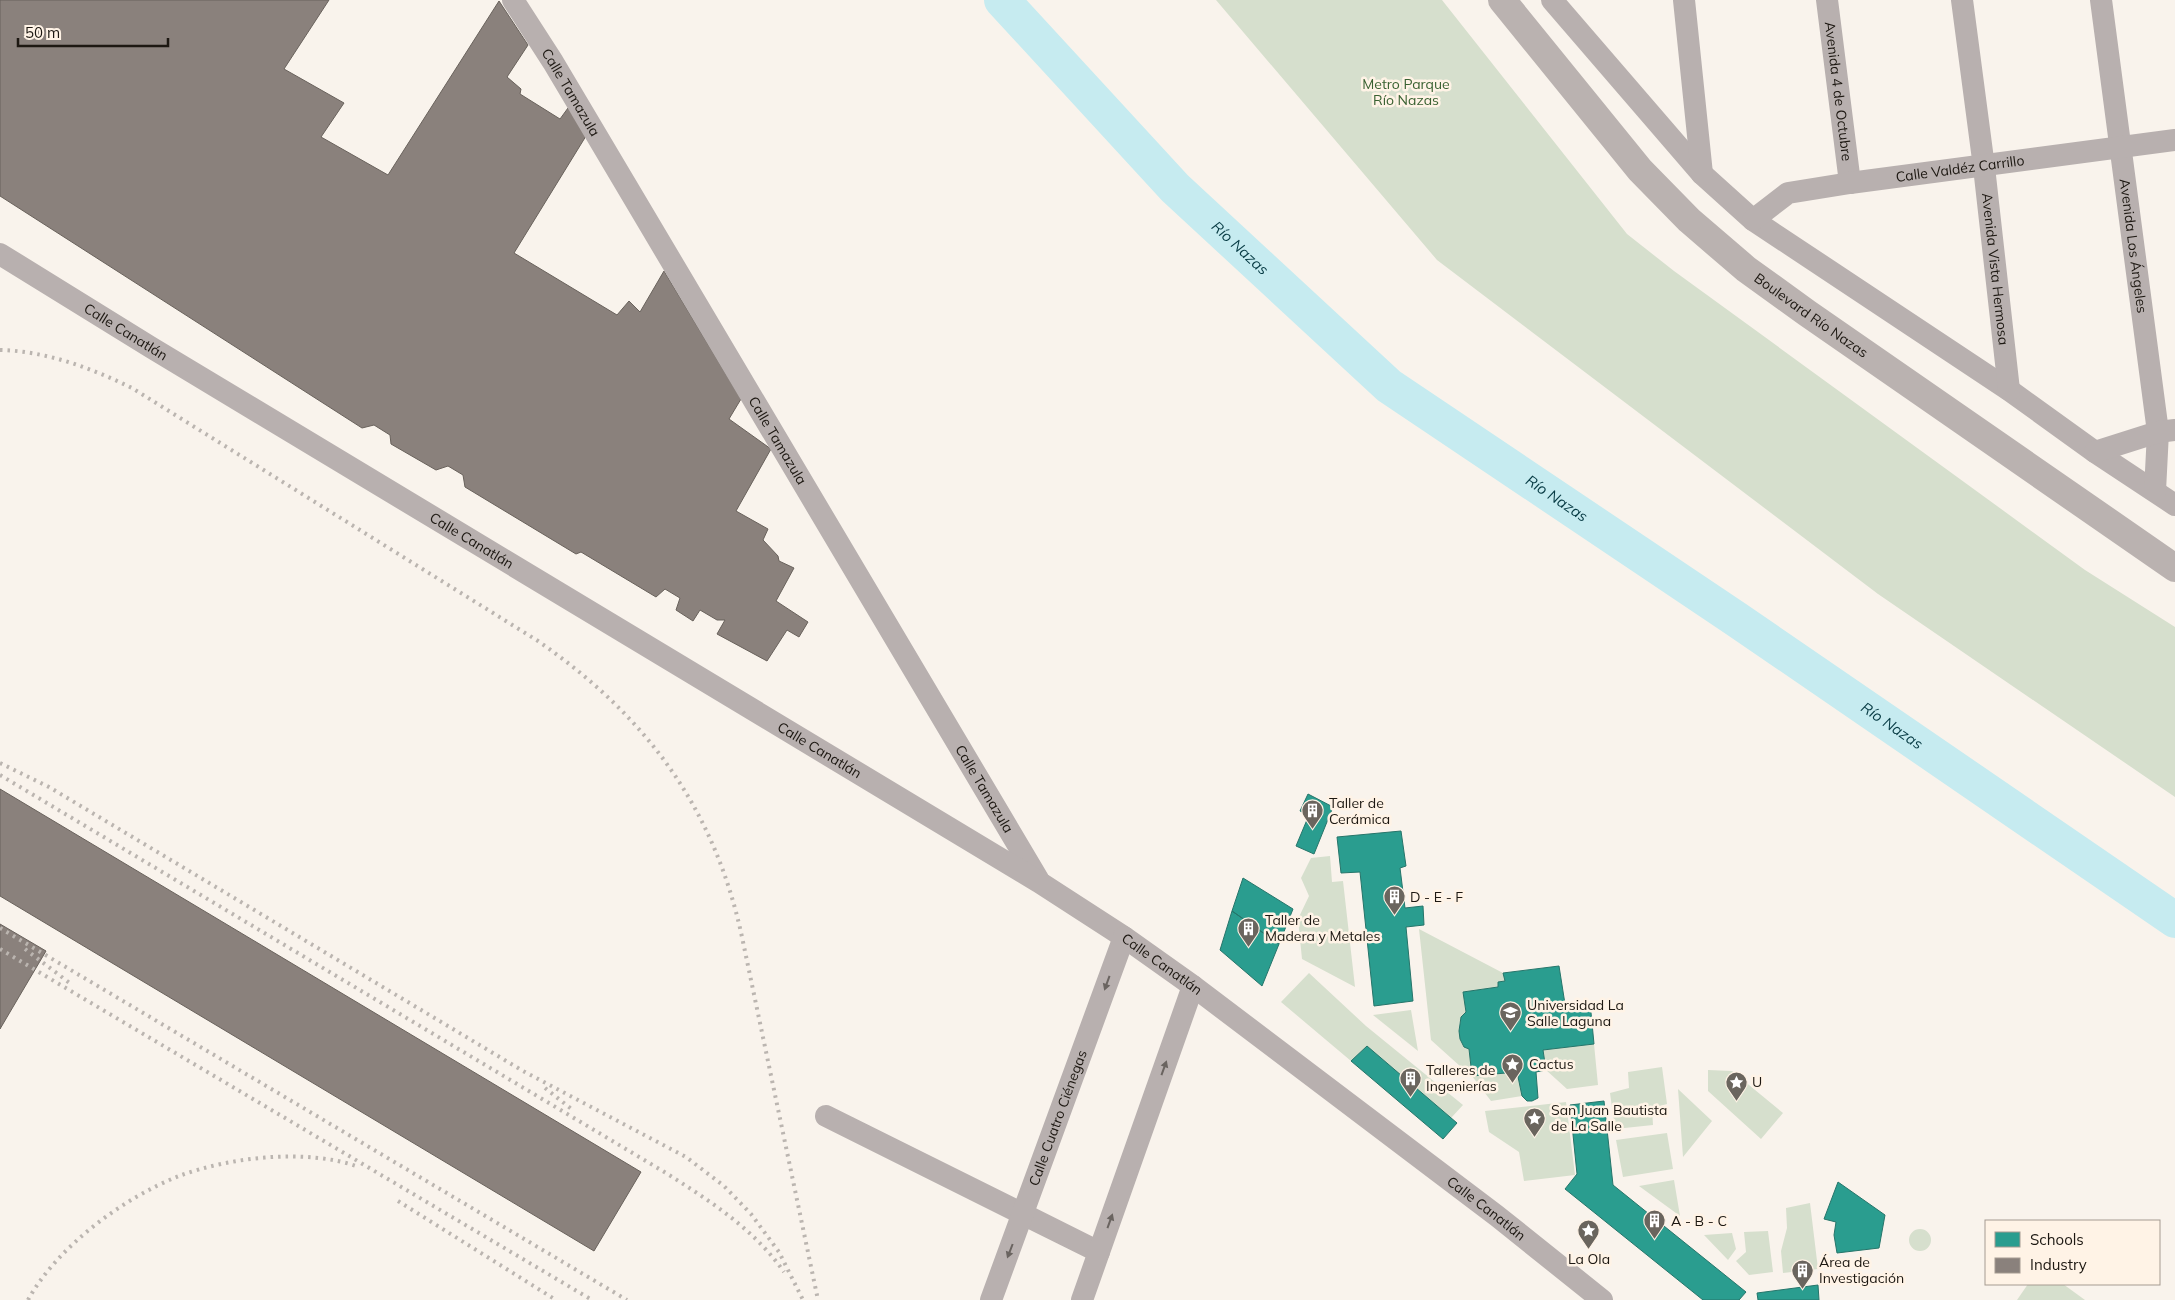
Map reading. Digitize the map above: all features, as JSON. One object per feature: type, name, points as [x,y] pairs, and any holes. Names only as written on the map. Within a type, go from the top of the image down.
[{"type":"main road","name":"Boulevard Río Nazas","points":[[1502,0],[1640,170],[1689,220],[1746,269],[1815,319],[2175,568]]},
{"type":"street","name":"Calle Tamazula","points":[[514,0],[558,70],[1039,882]]},
{"type":"street","points":[[1552,0],[1702,174],[1753,220],[2009,390],[2095,452],[2175,505]]},
{"type":"street","points":[[1684,0],[1702,174]]},
{"type":"street","name":"Avenida 4 de Octubre","points":[[1827,0],[1850,183]]},
{"type":"street","name":"Avenida Vista Hermosa","points":[[1962,0],[1984,167],[2009,390]]},
{"type":"street","name":"Avenida Los Ángeles","points":[[2101,0],[2119,148],[2166,431],[2155,491]]},
{"type":"street","name":"Calle Valdéz Carrillo","points":[[1753,220],[1788,193],[2175,140]]},
{"type":"street","name":"Calle Canatlán","points":[[0,254],[152,348],[1039,882],[1124,937],[1194,986],[1497,1216],[1602,1300]]},
{"type":"street","points":[[2095,452],[2166,431]]},
{"type":"street","name":"Calle Cuatro Ciénegas","points":[[992,1300],[1124,937]]},
{"type":"street","points":[[1082,1300],[1194,986]]},
{"type":"street","points":[[826,1116],[1099,1252]]},
{"type":"green space","name":"Metro Parque Río Nazas","points":[[1216,0],[1442,0],[1627,234],[1674,271],[2085,570],[2175,627],[2175,797],[1878,594],[1437,260]]},
{"type":"green space","points":[[1330,856],[1332,882],[1343,881],[1355,987],[1302,959],[1298,919],[1309,896],[1301,878],[1311,858]]},
{"type":"green space","points":[[1419,929],[1503,973],[1505,981],[1498,982],[1498,987],[1463,992],[1466,1012],[1460,1020],[1459,1029],[1464,1047],[1469,1049],[1471,1067],[1461,1067],[1431,1040]]},
{"type":"green space","points":[[1309,973],[1366,1026],[1463,1105],[1451,1118],[1367,1046],[1351,1061],[1281,1002]]},
{"type":"green space","points":[[1411,1010],[1418,1051],[1373,1015]]},
{"type":"green space","points":[[1594,1044],[1598,1085],[1567,1089],[1546,1070],[1543,1050]]},
{"type":"green space","points":[[1662,1067],[1667,1104],[1652,1108],[1653,1125],[1615,1129],[1610,1093],[1629,1088],[1628,1072]]},
{"type":"green space","points":[[1708,1070],[1732,1071],[1783,1113],[1761,1139],[1708,1091]]},
{"type":"green space","points":[[1517,1072],[1522,1096],[1491,1101],[1472,1076]]},
{"type":"green space","points":[[1678,1089],[1712,1121],[1683,1157]]},
{"type":"green space","points":[[1566,1102],[1575,1175],[1524,1181],[1519,1152],[1489,1132],[1485,1111]]},
{"type":"green space","points":[[1667,1133],[1673,1169],[1623,1177],[1616,1140]]},
{"type":"green space","points":[[1674,1180],[1680,1216],[1639,1186]]},
{"type":"green space","points":[[1810,1203],[1818,1269],[1783,1273],[1781,1251],[1787,1228],[1786,1208]]},
{"type":"green space","points":[[1920,1229],[1930,1236],[1931,1240],[1924,1250],[1920,1251],[1910,1244],[1909,1240],[1916,1230]]},
{"type":"green space","points":[[1768,1231],[1773,1272],[1749,1275],[1736,1261],[1746,1252],[1744,1232]]},
{"type":"green space","points":[[1732,1233],[1736,1249],[1728,1260],[1704,1235]]},
{"type":"green space","points":[[2027,1285],[2064,1285],[2085,1300],[2017,1300]]},
{"type":"building: Schools","name":"Taller de Cerámica","points":[[1308,794],[1333,807],[1314,854],[1296,846],[1309,815],[1300,811]]},
{"type":"building: Schools","name":"D - E - F","points":[[1401,831],[1406,866],[1400,868],[1405,908],[1423,906],[1424,925],[1406,927],[1413,1001],[1374,1006],[1360,872],[1341,873],[1337,837]]},
{"type":"building: Schools","points":[[1243,878],[1293,909],[1279,944],[1232,911]]},
{"type":"building: Schools","name":"Taller de Madera y Metales","points":[[1232,911],[1279,944],[1262,986],[1220,950]]},
{"type":"building: Schools","points":[[1559,966],[1565,1004],[1590,1002],[1594,1044],[1543,1050],[1546,1070],[1536,1072],[1538,1098],[1532,1101],[1527,1101],[1522,1096],[1517,1072],[1472,1076],[1469,1049],[1464,1047],[1459,1031],[1461,1017],[1466,1012],[1463,992],[1498,987],[1498,982],[1505,981],[1503,973]]},
{"type":"building: Schools","name":"Talleres de Ingenierías","points":[[1367,1046],[1457,1123],[1443,1139],[1351,1061]]},
{"type":"building: Schools","name":"A - B - C","points":[[1604,1101],[1613,1185],[1746,1292],[1739,1300],[1703,1300],[1565,1189],[1577,1174],[1570,1105]]},
{"type":"building: Schools","points":[[1838,1182],[1885,1215],[1879,1248],[1837,1253],[1834,1235],[1836,1222],[1824,1219]]},
{"type":"building: Schools","name":"Área de Investigación","points":[[1818,1285],[1819,1300],[1758,1300],[1757,1293]]},
{"type":"building: Industry","points":[[0,0],[329,0],[284,69],[344,103],[321,137],[388,175],[499,1],[528,45],[507,77],[521,89],[520,94],[560,119],[568,108],[586,136],[514,253],[617,315],[629,301],[640,312],[664,271],[741,399],[729,419],[771,449],[736,511],[768,529],[763,540],[778,556],[779,561],[794,568],[776,601],[808,622],[799,637],[787,630],[767,661],[717,634],[725,620],[717,620],[700,610],[693,621],[676,610],[680,598],[665,589],[656,597],[581,552],[576,554],[465,487],[463,475],[448,466],[436,470],[391,444],[390,435],[374,425],[362,428],[0,196]]},
{"type":"building: Industry","points":[[0,789],[641,1172],[594,1251],[0,896]]},
{"type":"building: Industry","points":[[0,924],[46,951],[0,1029]]},
{"type":"waterway","name":"Río Nazas","points":[[1002,0],[1175,188],[1389,386],[1736,619],[2175,920]]},
{"type":"railway","points":[[0,350],[51,357],[84,367],[132,388],[538,641],[577,670],[643,733],[670,768],[694,806],[714,846],[730,890],[742,937],[818,1300]]},
{"type":"railway","points":[[0,763],[49,787],[523,1071],[686,1157],[724,1186],[751,1214],[779,1252],[803,1300]]},
{"type":"railway","points":[[0,775],[666,1173],[715,1205],[745,1229],[759,1242],[784,1272]]},
{"type":"railway","points":[[0,928],[627,1300]]},
{"type":"railway","points":[[0,949],[592,1300]]},
{"type":"railway","points":[[25,949],[71,984]]},
{"type":"railway","points":[[545,1088],[574,1111]]},
{"type":"railway","points":[[28,1300],[56,1261],[93,1226],[136,1197],[179,1176],[221,1164],[269,1157],[293,1156],[316,1158],[338,1161],[359,1167]]},
{"type":"railway","points":[[398,1201],[556,1300]]},
{"type":"place","name":"Taller de Cerámica","points":[[1313,830]]},
{"type":"place","name":"D - E - F","points":[[1394,916]]},
{"type":"place","name":"Taller de Madera y Metales","points":[[1249,947]]},
{"type":"place","name":"Universidad La Salle Laguna","points":[[1511,1032]]},
{"type":"place","name":"Cactus","points":[[1513,1083]]},
{"type":"place","name":"Talleres de Ingenierías","points":[[1410,1097]]},
{"type":"place","name":"U","points":[[1736,1101]]},
{"type":"place","name":"San Juan Bautista de La Salle","points":[[1535,1137]]},
{"type":"place","name":"A - B - C","points":[[1655,1240]]},
{"type":"place","name":"La Ola","points":[[1589,1250]]},
{"type":"place","name":"Área de Investigación","points":[[1803,1289]]}]
